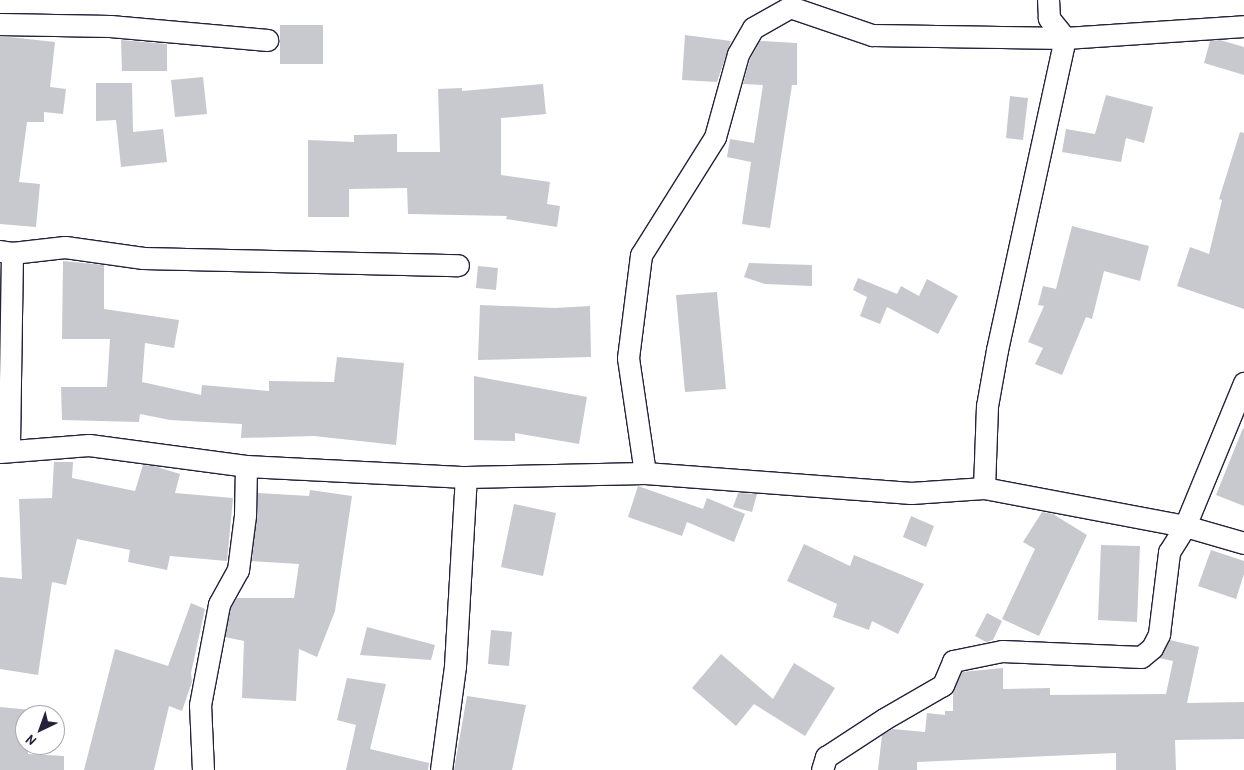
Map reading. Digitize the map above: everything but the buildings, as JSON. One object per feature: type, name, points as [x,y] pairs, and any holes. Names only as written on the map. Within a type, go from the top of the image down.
[{"type":"street","points":[[984,488],[987,406],[1065,38],[1050,18],[1048,0]]},
{"type":"street","points":[[645,473],[628,358],[641,255],[715,137],[738,54],[752,28],[790,3],[872,35],[1065,38],[1244,26]]},
{"type":"street","points":[[0,24],[110,26],[267,40]]},
{"type":"street","points":[[458,265],[143,258],[65,247],[6,252],[5,451],[89,445],[246,466],[466,477],[645,473],[911,493],[984,488],[1185,526],[1244,543]]},
{"type":"street","points":[[822,770],[826,757],[884,718],[943,685],[953,661],[1002,650],[1141,657],[1152,648],[1159,634],[1169,552],[1185,526],[1244,383]]},
{"type":"street","points":[[203,770],[200,705],[219,604],[238,570],[245,515],[246,466]]},
{"type":"street","points":[[441,770],[455,666],[466,477]]}]
